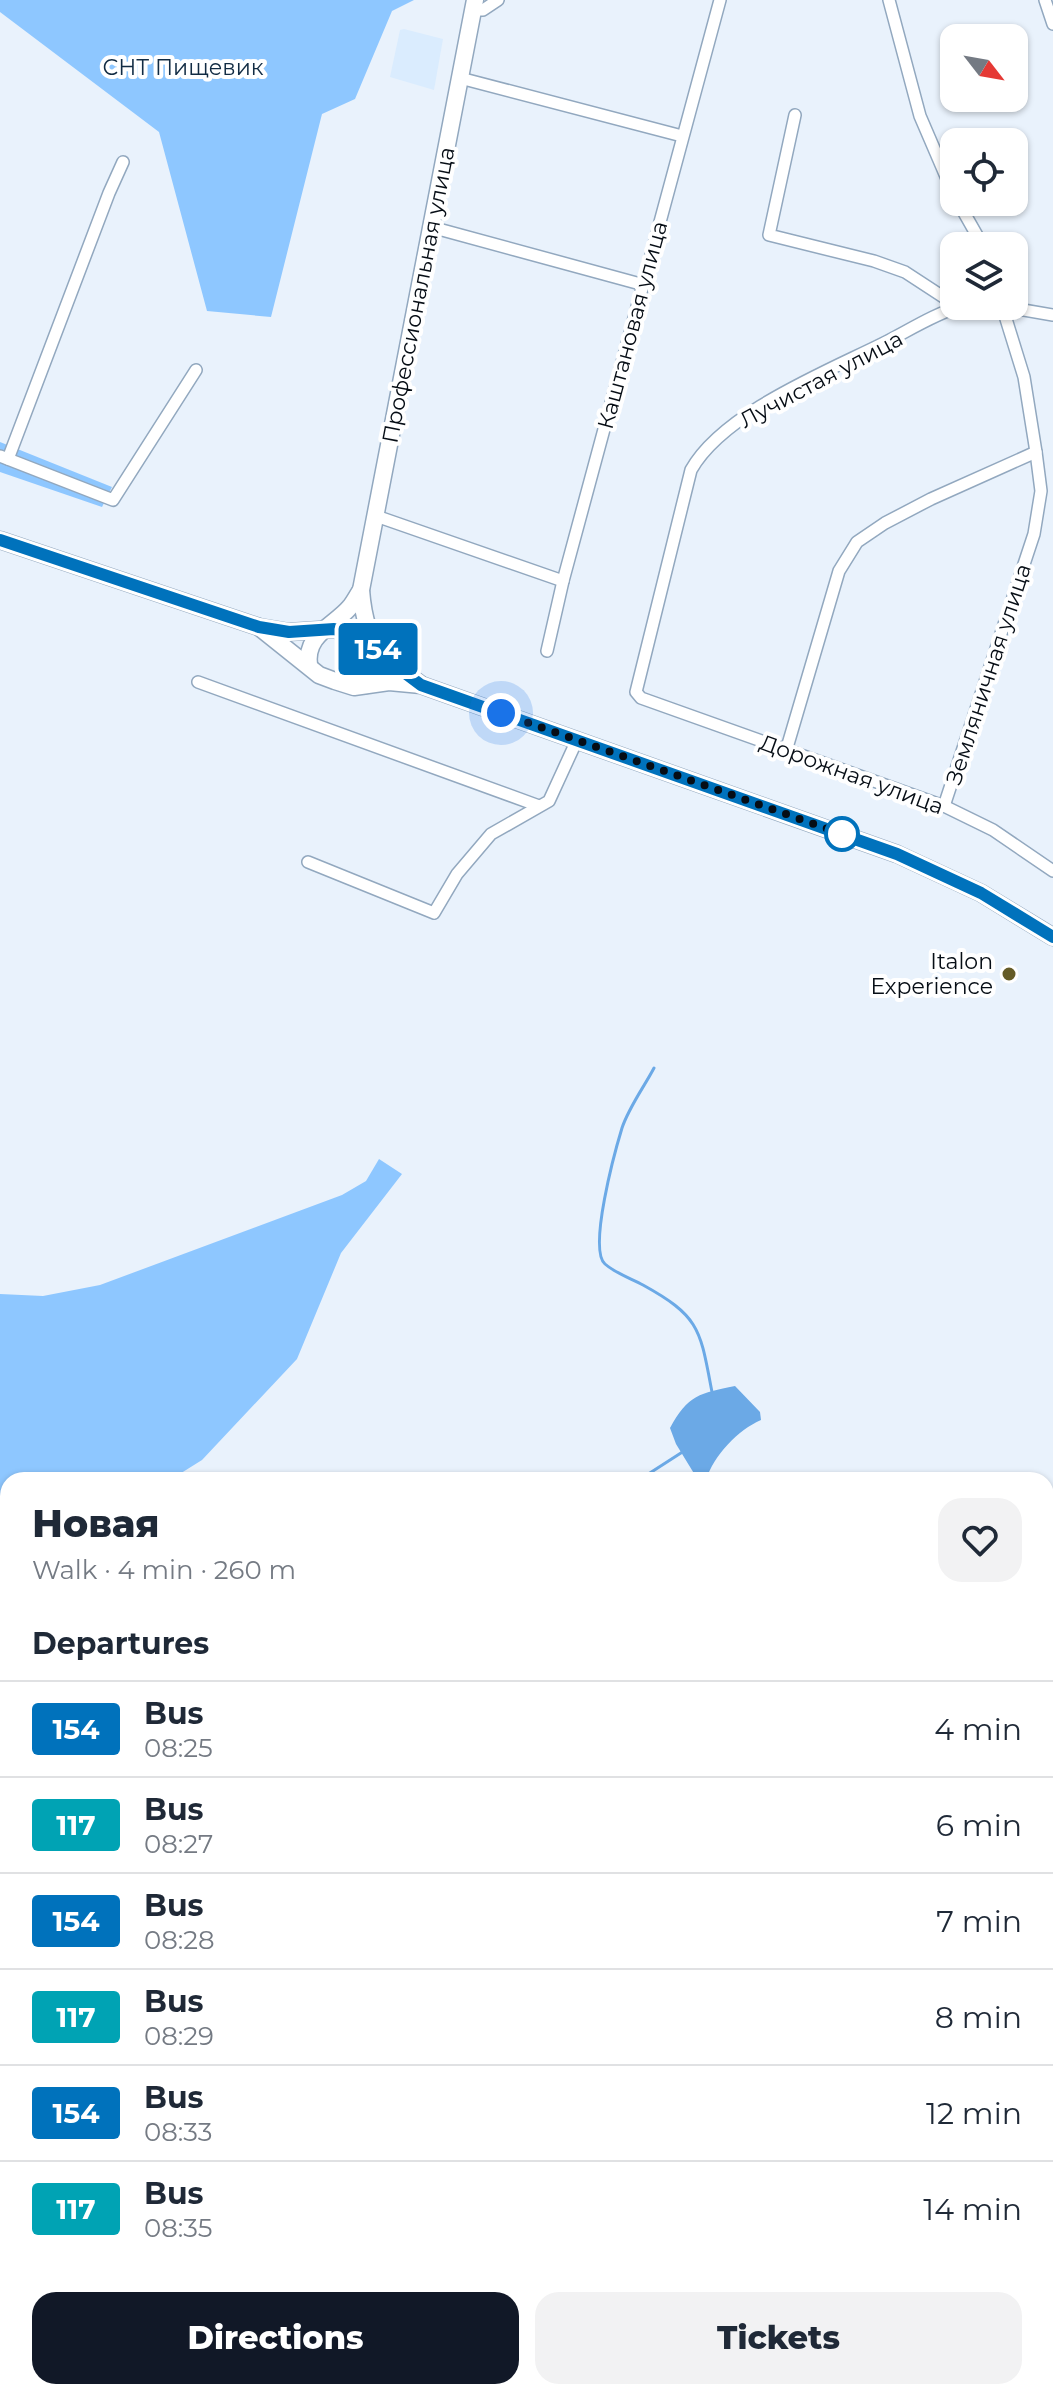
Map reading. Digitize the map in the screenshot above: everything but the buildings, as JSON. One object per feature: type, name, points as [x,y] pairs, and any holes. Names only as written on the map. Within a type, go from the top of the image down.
[{"type":"main road","name":"Профессиональная улица","points":[[361,590],[474,5]]},
{"type":"main road","points":[[0,540],[259,627],[289,632],[328,629],[347,632],[375,646],[385,658],[421,685]]},
{"type":"main road","points":[[309,665],[309,651],[321,631],[348,609],[361,590]]},
{"type":"main road","points":[[361,590],[380,666],[366,685]]},
{"type":"main road","points":[[259,627],[319,675],[354,687],[389,682],[421,685],[897,854],[981,893],[1053,937]]},
{"type":"street","points":[[474,5],[483,10],[498,0]]},
{"type":"street","name":"Каштановая улица","points":[[547,651],[563,581],[720,0]]},
{"type":"street","points":[[889,0],[920,116],[940,162]]},
{"type":"street","points":[[1045,0],[1053,24]]},
{"type":"street","points":[[460,78],[682,136]]},
{"type":"street","points":[[795,115],[769,235],[874,261],[905,272],[940,295]]},
{"type":"street","points":[[123,162],[4,457],[113,500],[196,370]]},
{"type":"street","points":[[431,227],[644,285]]},
{"type":"street","points":[[1028,311],[1053,315]]},
{"type":"street","name":"Лучистая улица","points":[[641,698],[636,692],[637,680],[691,470],[700,454],[747,415],[940,315]]},
{"type":"street","name":"Земляничная улица","points":[[944,806],[1034,534],[1041,491],[1024,377],[1006,320]]},
{"type":"street","points":[[786,751],[839,571],[857,542],[919,505],[1036,452]]},
{"type":"street","points":[[376,516],[563,581]]},
{"type":"street","points":[[198,682],[539,806]]},
{"type":"street","name":"Дорожная улица","points":[[641,698],[944,806],[993,830],[1053,871]]},
{"type":"street","points":[[308,862],[434,913],[457,874],[491,834],[549,801],[577,740]]},
{"type":"shaded area","points":[[400,30],[443,39],[434,90],[390,77]]},
{"type":"shaded area","points":[[735,1386],[760,1412],[761,1420],[728,1444],[710,1472],[693,1472],[670,1428],[689,1402],[713,1391]]},
{"type":"green space","name":"СНТ Пищевик","points":[[0,0],[414,0],[392,11],[355,99],[322,114],[271,317],[207,311],[159,132],[0,12]]},
{"type":"green space","points":[[0,442],[112,487],[102,507],[0,472]]},
{"type":"green space","points":[[379,1159],[402,1174],[341,1253],[297,1359],[202,1460],[183,1472],[0,1472],[0,1294],[43,1296],[100,1285],[342,1195],[366,1181]]},
{"type":"waterway","points":[[654,1068],[622,1128],[601,1220],[601,1255],[609,1267],[662,1296],[687,1317],[700,1339],[712,1392]]},
{"type":"waterway","points":[[651,1472],[684,1451]]},
{"type":"bus line","name":"154","points":[[0,540],[259,627],[289,632],[334,629],[355,635],[375,646],[385,658],[421,685],[897,854],[981,893],[1053,937]]},
{"type":"place","name":"Italon Experience","points":[[1009,974]]},
{"type":"route","points":[[501,713],[845,835],[842,834]]}]
